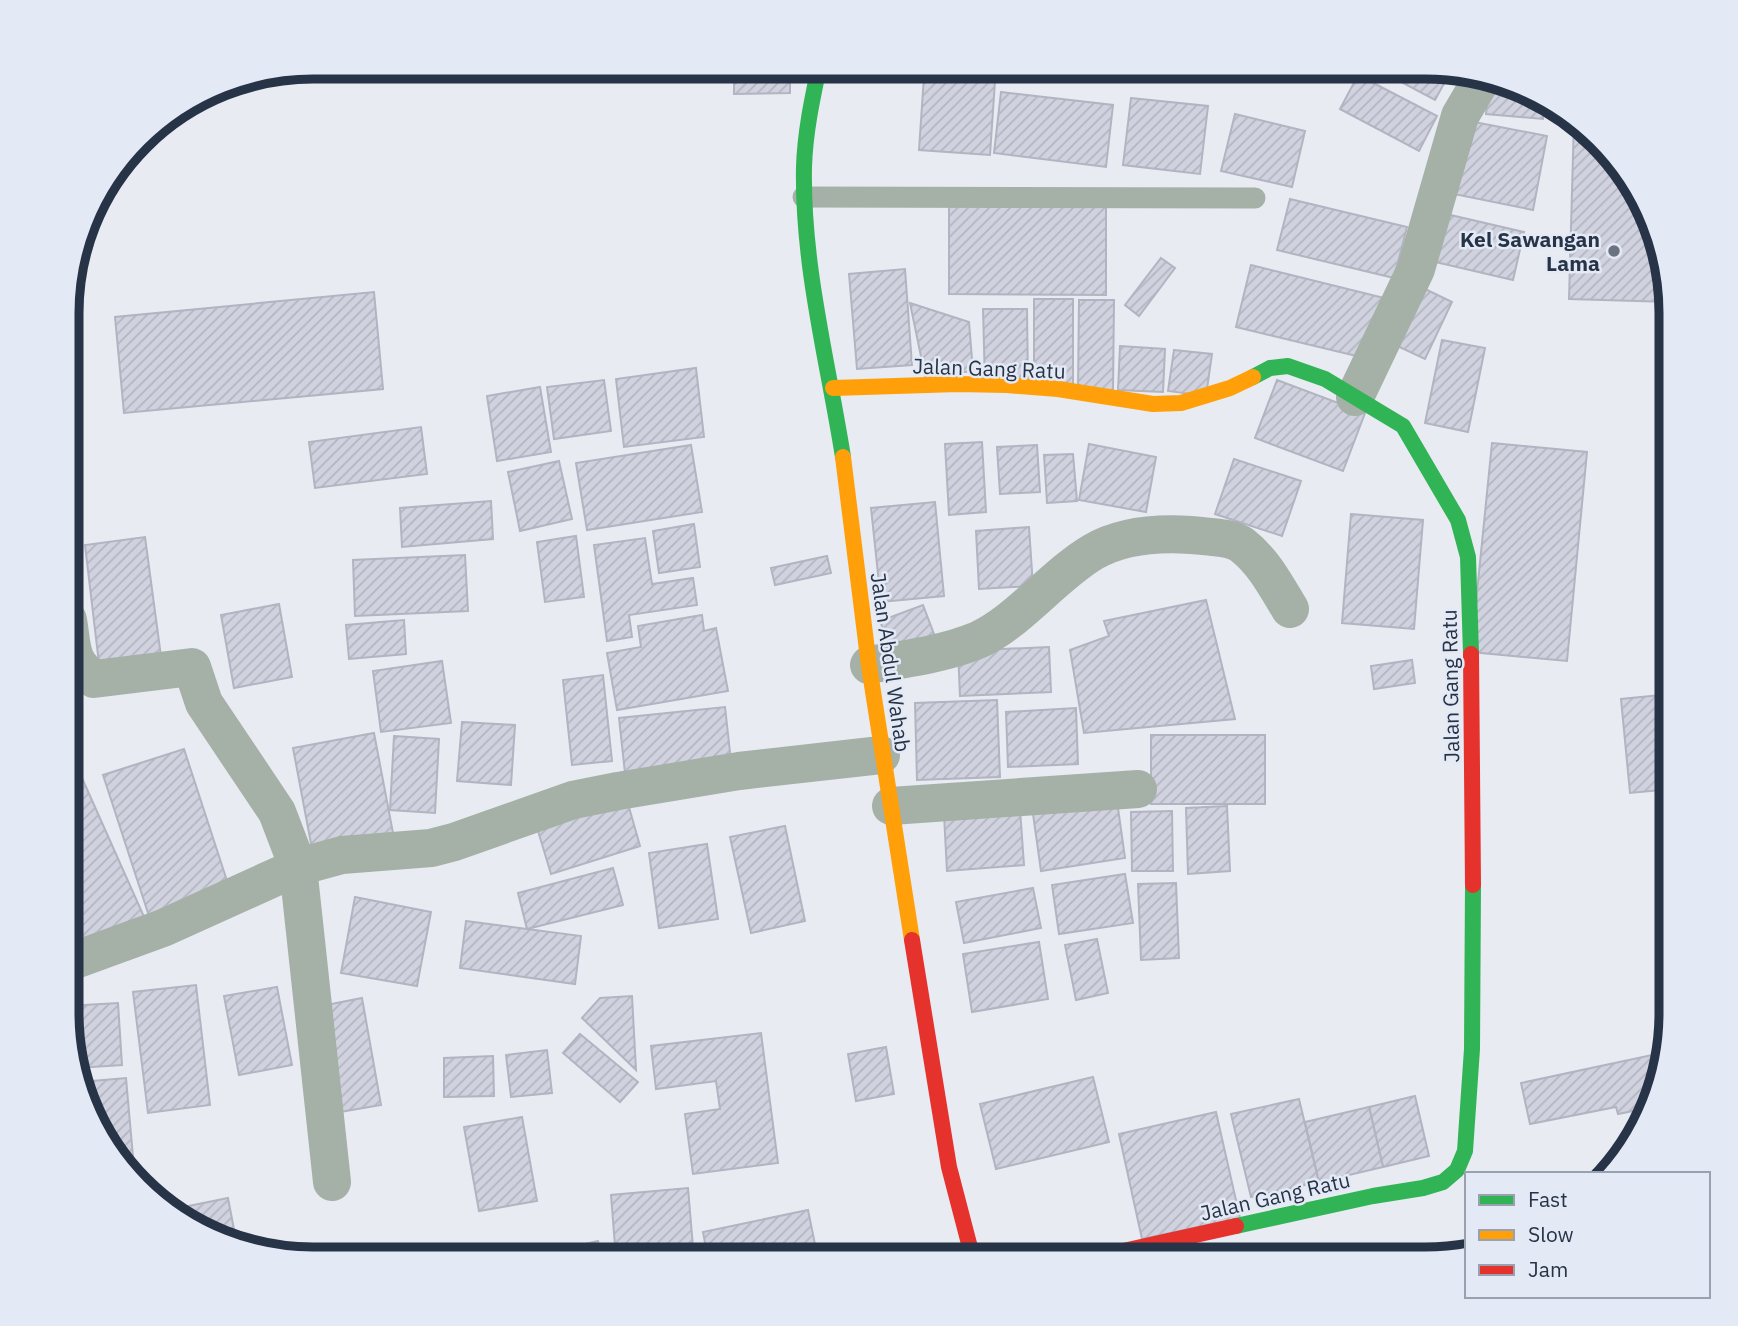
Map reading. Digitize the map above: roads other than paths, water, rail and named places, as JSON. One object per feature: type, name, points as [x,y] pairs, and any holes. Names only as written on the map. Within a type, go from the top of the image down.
[{"type":"street","name":"Jalan Abdul Wahab","points":[[817,79],[809,118],[803,197],[816,303],[833,388],[869,666],[864,756],[891,806],[950,1175],[969,1247]]},
{"type":"street","points":[[1355,397],[1416,269],[1460,116],[1478,85]]},
{"type":"street","name":"Jalan Gang Ratu","points":[[833,388],[1007,385],[1058,389],[1153,404],[1181,402],[1208,395],[1230,388],[1270,368],[1288,366],[1325,379],[1403,426],[1458,520],[1468,557],[1473,743],[1474,957],[1472,1049],[1465,1151],[1457,1170],[1443,1182],[1423,1188],[1373,1196],[1141,1247]]},
{"type":"street","points":[[869,666],[935,653],[980,639],[1021,610],[1091,553],[1112,543],[1146,536],[1182,533],[1240,543],[1266,569],[1290,609]]},
{"type":"street","points":[[79,666],[94,679],[192,667],[204,703],[277,811],[298,867],[332,1182]]},
{"type":"street","points":[[79,959],[163,928],[298,867],[342,855],[431,848],[584,798],[739,771],[864,756]]},
{"type":"street","points":[[891,806],[1138,789]]},
{"type":"lane","points":[[803,197],[1255,198]]},
{"type":"place","name":"Kel Sawangan Lama","points":[[1614,251]]}]
